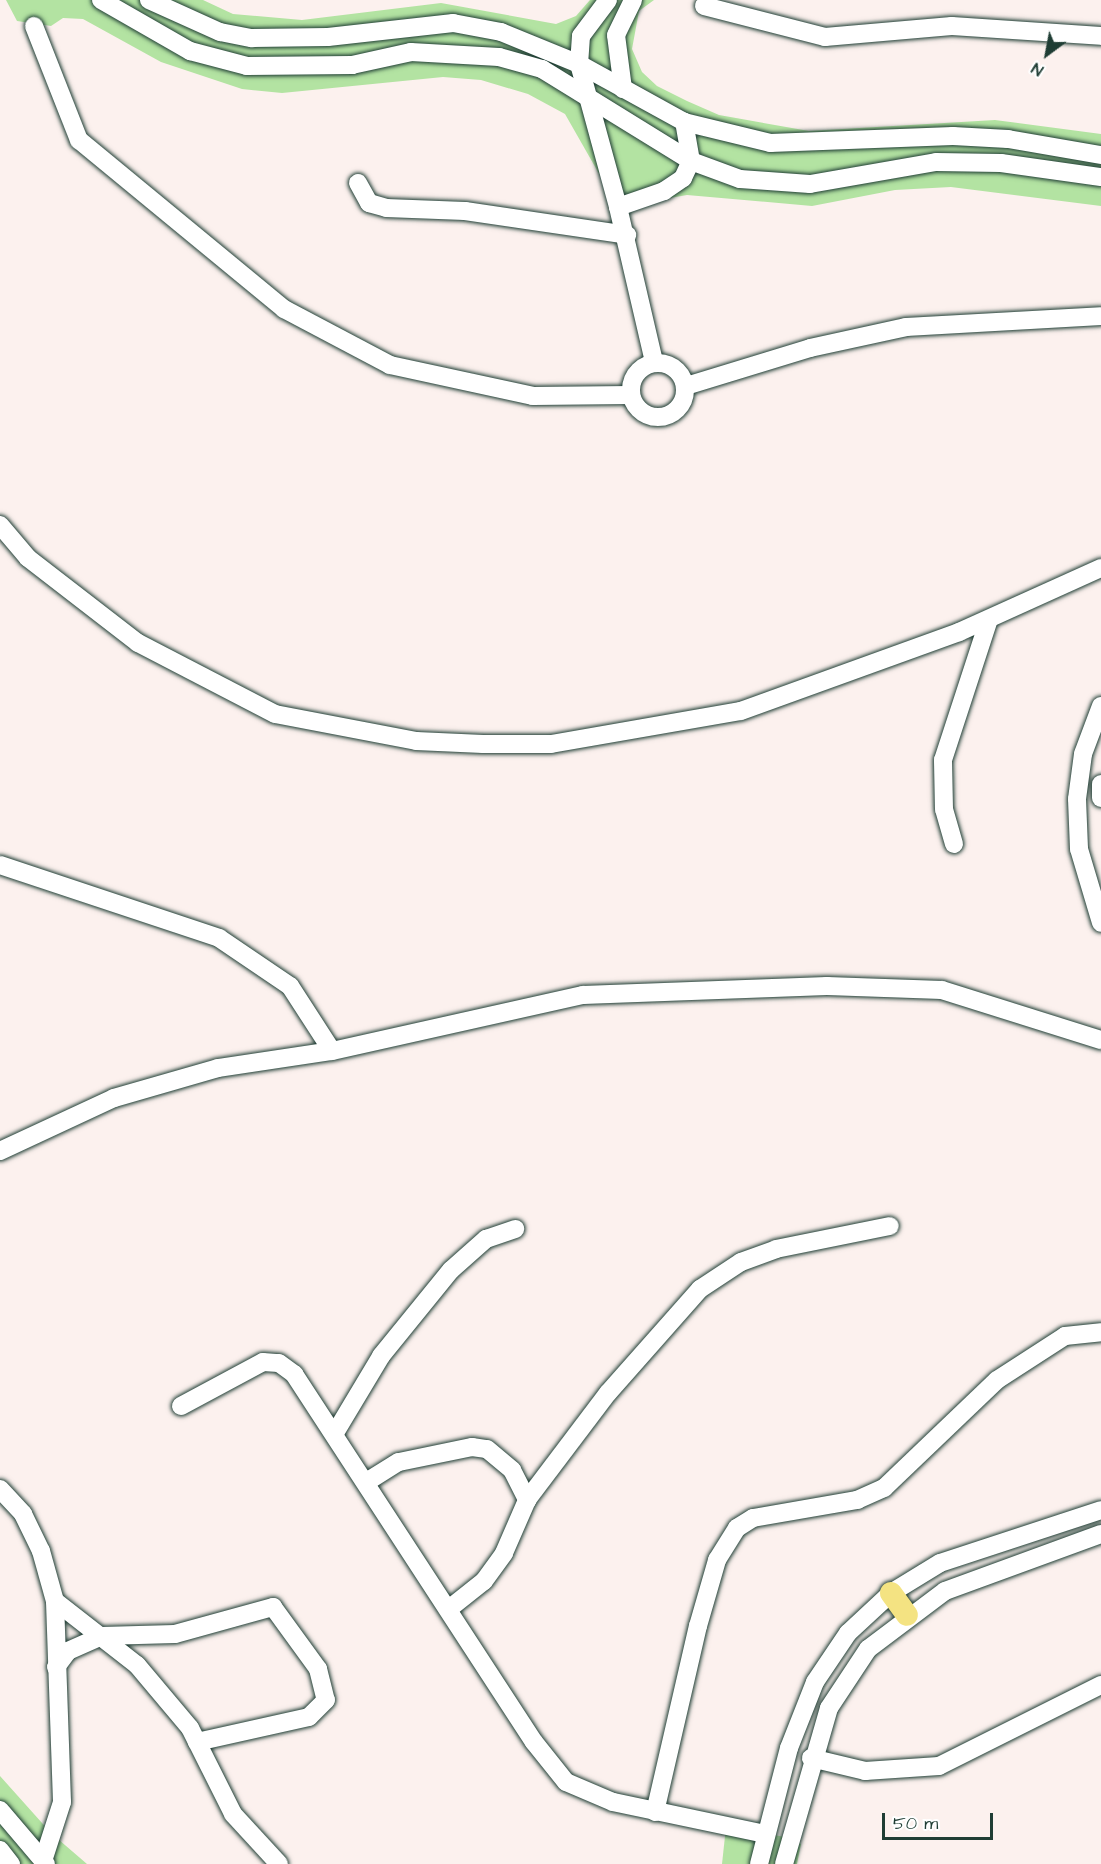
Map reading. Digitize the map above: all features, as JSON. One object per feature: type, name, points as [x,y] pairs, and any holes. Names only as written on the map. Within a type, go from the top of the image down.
[{"type":"main road","points":[[891,1593],[907,1615]]},
{"type":"street","points":[[101,0],[190,51],[247,66],[301,69],[411,52],[454,51],[542,69],[587,94],[691,161],[740,179],[776,184],[936,162],[1001,163],[1101,177]]},
{"type":"street","points":[[149,0],[181,8],[220,32],[286,40],[453,23],[501,32],[579,64],[684,122],[770,143],[953,136],[1008,138],[1101,155]]},
{"type":"street","points":[[608,0],[581,36],[579,64],[627,234],[654,362]]},
{"type":"street","points":[[622,89],[616,35],[633,0]]},
{"type":"street","points":[[704,6],[825,37],[952,26],[1101,36]]},
{"type":"street","points":[[591,22],[616,35]]},
{"type":"street","points":[[34,26],[79,141],[284,309],[390,365],[532,396],[630,395]]},
{"type":"street","points":[[618,207],[664,191],[683,178],[691,161],[684,122]]},
{"type":"street","points":[[358,183],[369,202],[386,208],[465,212],[627,234]]},
{"type":"street","points":[[686,386],[810,348],[906,327],[1101,316]]},
{"type":"street","points":[[654,362],[675,367],[686,386],[684,403],[672,416],[654,418],[638,411],[630,395],[631,380],[654,362]]},
{"type":"street","points":[[0,525],[28,558],[138,643],[207,681],[275,714],[416,741],[551,744],[741,711],[838,680],[989,619],[1101,568]]},
{"type":"street","points":[[954,844],[944,809],[944,760],[989,619]]},
{"type":"street","points":[[1101,706],[1083,754],[1077,799],[1079,849],[1101,923]]},
{"type":"street","points":[[1101,784],[1101,798]]},
{"type":"street","points":[[2,867],[219,938],[290,986],[332,1051]]},
{"type":"street","points":[[0,1151],[114,1098],[218,1068],[332,1051],[583,995],[827,986],[942,990],[1101,1040]]},
{"type":"street","points":[[450,1608],[466,1600],[504,1553],[527,1500],[608,1393],[700,1289],[741,1262],[776,1249],[890,1226]]},
{"type":"street","points":[[335,1433],[381,1356],[452,1270],[486,1239],[515,1229]]},
{"type":"street","points":[[655,1812],[701,1615],[717,1560],[738,1528],[753,1518],[857,1500],[884,1488],[997,1380],[1065,1336],[1101,1332]]},
{"type":"street","points":[[181,1406],[263,1362],[279,1363],[294,1374],[335,1433],[450,1608],[534,1742],[566,1782],[655,1812],[765,1834]]},
{"type":"street","points":[[368,1482],[399,1462],[472,1447],[487,1449],[512,1470],[527,1500]]},
{"type":"street","points":[[0,1489],[23,1514],[41,1551],[55,1601],[62,1802],[45,1862]]},
{"type":"street","points":[[759,1864],[789,1748],[815,1682],[848,1633],[891,1593],[940,1563],[1101,1510]]},
{"type":"street","points":[[784,1864],[811,1758],[829,1708],[868,1649],[907,1615],[945,1591],[1101,1534]]},
{"type":"street","points":[[55,1601],[138,1665],[197,1742],[233,1814],[279,1864]]},
{"type":"street","points":[[56,1667],[68,1651],[102,1636],[175,1634],[258,1608],[273,1607],[284,1616],[318,1669],[326,1700],[309,1718],[197,1742]]},
{"type":"street","points":[[811,1758],[865,1771],[939,1766],[1101,1684]]},
{"type":"street","points":[[0,1810],[45,1862]]},
{"type":"street","points":[[0,1850],[12,1864]]},
{"type":"green space","points":[[6,0],[203,0],[233,14],[302,20],[441,3],[556,24],[576,16],[590,0],[654,0],[639,11],[632,49],[642,72],[657,86],[687,101],[719,115],[809,131],[995,120],[1101,134],[1101,206],[951,187],[895,190],[812,206],[687,195],[618,207],[565,114],[528,94],[481,80],[443,77],[282,93],[242,89],[161,62],[83,19],[63,18],[51,26],[17,21]]},
{"type":"green space","points":[[0,1776],[51,1833],[87,1864],[0,1864]]},
{"type":"green space","points":[[726,1827],[791,1838],[801,1844],[797,1864],[722,1864]]}]
